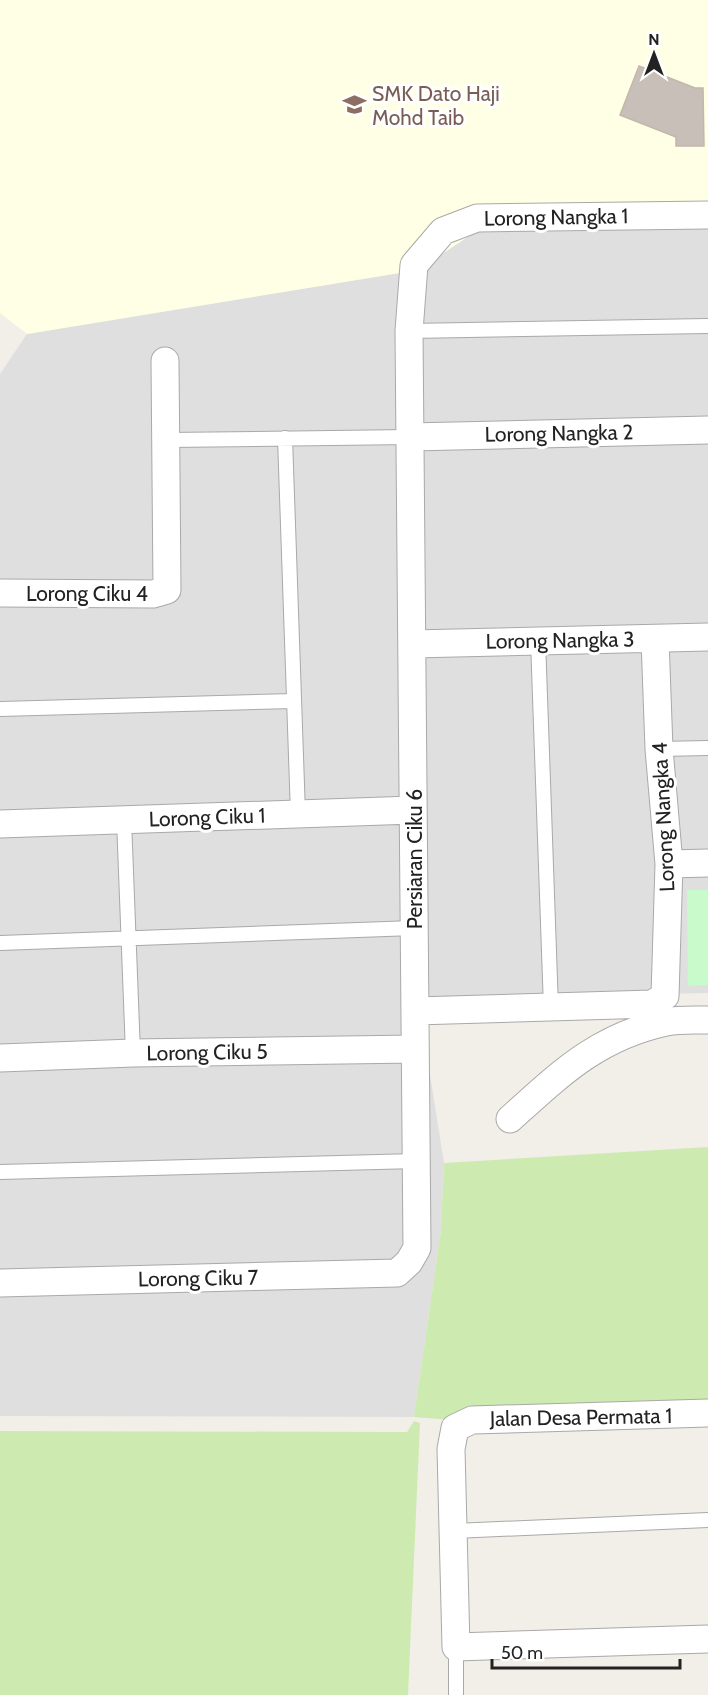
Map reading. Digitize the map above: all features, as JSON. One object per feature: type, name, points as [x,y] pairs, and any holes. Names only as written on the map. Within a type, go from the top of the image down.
[{"type":"street","name":"Lorong Nangka 1","points":[[410,437],[410,331],[414,265],[443,231],[477,218],[708,215]]},
{"type":"street","points":[[165,361],[168,440]]},
{"type":"street","name":"Lorong Nangka 2","points":[[410,437],[708,430]]},
{"type":"street","name":"Persiaran Ciku 6","points":[[397,1273],[409,1262],[417,1248],[410,437]]},
{"type":"street","name":"Lorong Ciku 4","points":[[0,593],[153,594],[167,590],[168,440]]},
{"type":"street","name":"Lorong Nangka 3","points":[[412,644],[708,637]]},
{"type":"street","name":"Lorong Nangka 4","points":[[551,1008],[652,1004],[665,996],[669,864],[659,749],[655,639]]},
{"type":"street","name":"Lorong Ciku 1","points":[[0,824],[413,810]]},
{"type":"street","points":[[669,864],[708,863]]},
{"type":"street","points":[[415,1011],[551,1008]]},
{"type":"street","points":[[510,1119],[575,1061],[606,1042],[667,1022],[708,1020]]},
{"type":"street","name":"Lorong Ciku 5","points":[[0,1058],[415,1048]]},
{"type":"street","name":"Lorong Ciku 7","points":[[0,1282],[397,1273]]},
{"type":"street","name":"Jalan Desa Permata 1","points":[[454,1531],[451,1449],[455,1428],[472,1420],[708,1413]]},
{"type":"street","points":[[454,1531],[456,1647],[708,1639]]},
{"type":"lane","points":[[410,331],[708,326]]},
{"type":"lane","points":[[168,440],[410,437]]},
{"type":"lane","points":[[285,438],[298,814]]},
{"type":"lane","points":[[538,640],[551,1008]]},
{"type":"lane","points":[[0,709],[294,701]]},
{"type":"lane","points":[[659,749],[708,748]]},
{"type":"lane","points":[[124,820],[133,1053]]},
{"type":"lane","points":[[0,943],[414,927]]},
{"type":"lane","points":[[0,1172],[416,1161]]},
{"type":"lane","points":[[454,1531],[708,1520]]},
{"type":"lane","points":[[456,1647],[456,1695]]},
{"type":"shaded area","name":"SMK Dato Haji Mohd Taib","points":[[0,0],[708,0],[708,209],[508,210],[418,270],[27,334],[0,313]]},
{"type":"shaded area","points":[[708,209],[708,993],[418,999],[444,1163],[441,1230],[414,1417],[0,1416],[0,374],[27,334],[418,270],[508,210]]},
{"type":"green space","points":[[687,890],[708,890],[708,985],[688,986]]},
{"type":"green space","points":[[708,1147],[708,1413],[462,1421],[414,1417],[441,1230],[444,1163]]},
{"type":"green space","points":[[414,1421],[420,1423],[408,1695],[0,1695],[0,1431],[407,1432]]},
{"type":"building","points":[[639,66],[695,88],[703,88],[704,146],[676,146],[676,137],[620,115]]},
{"type":"place","name":"SMK Dato Haji Mohd Taib","points":[[354,105]]}]
